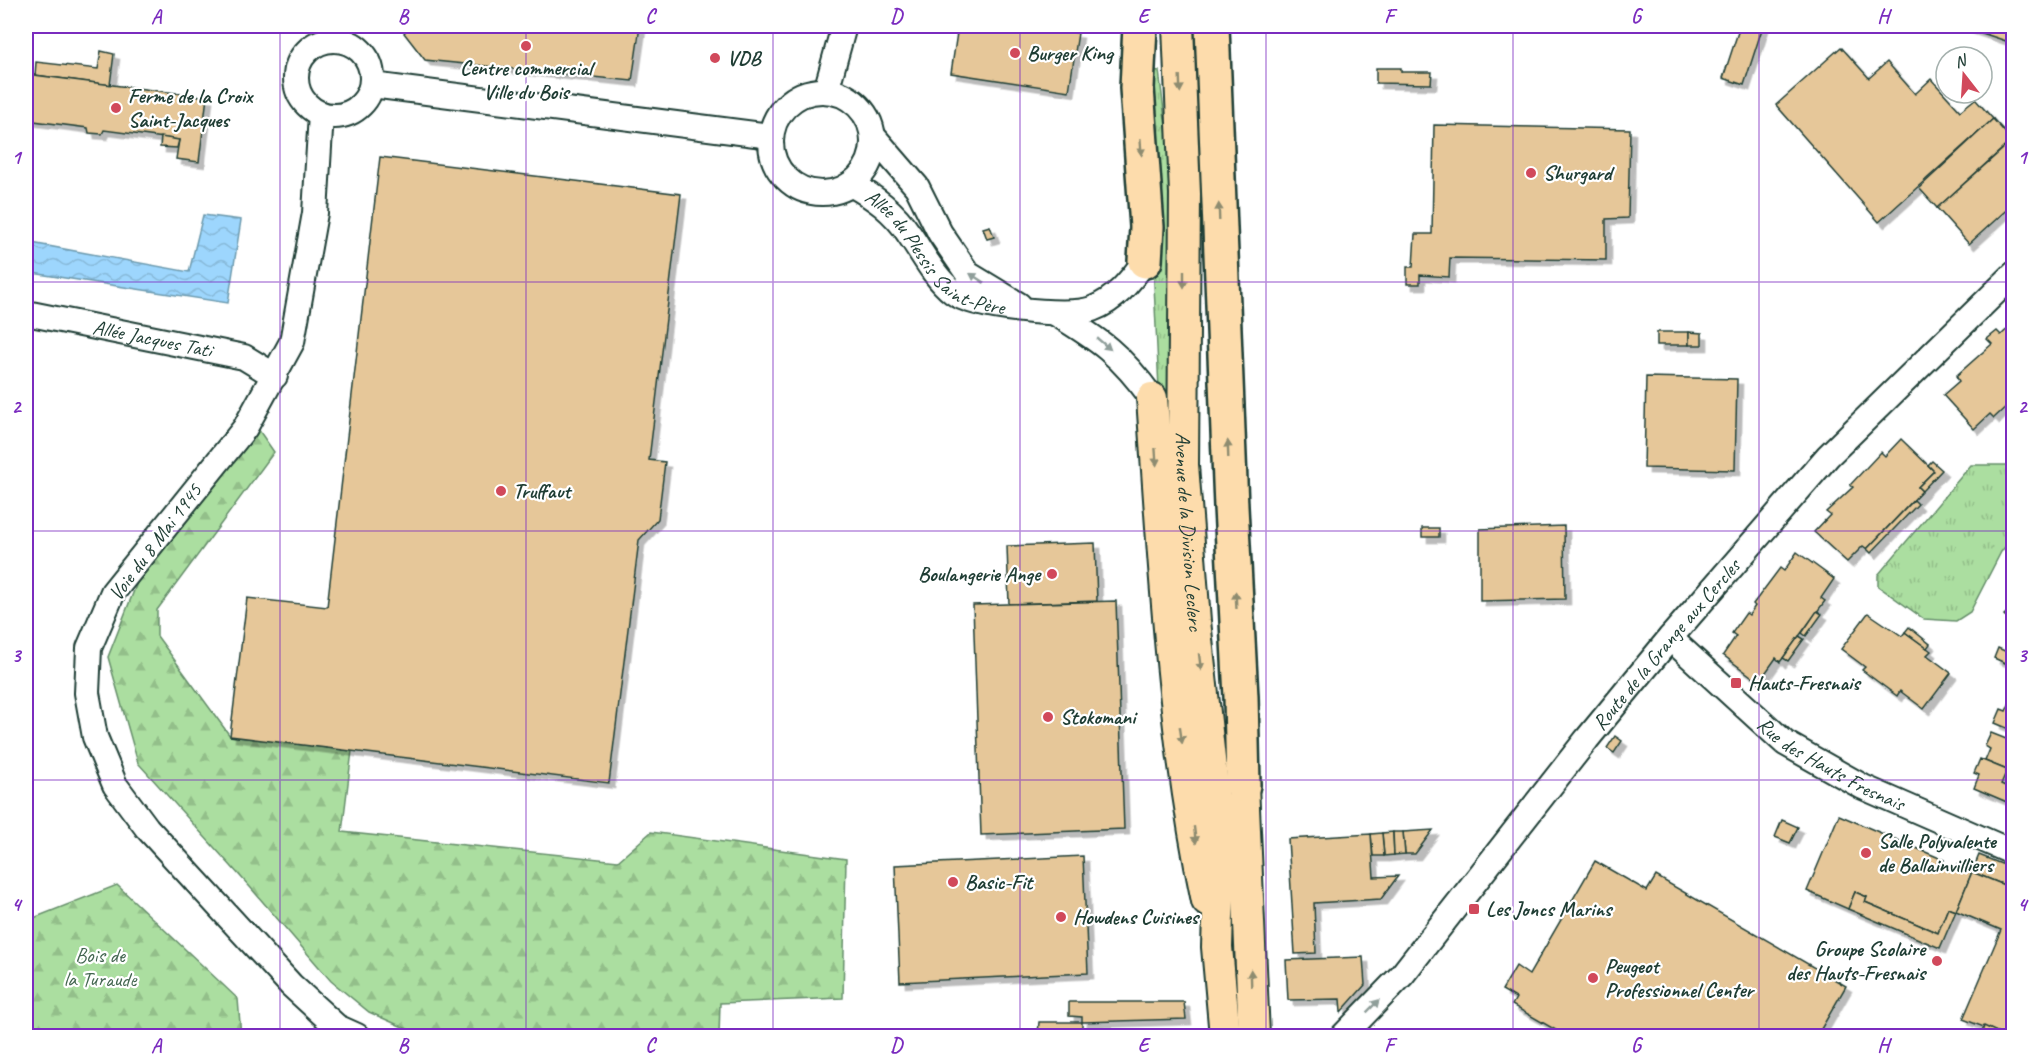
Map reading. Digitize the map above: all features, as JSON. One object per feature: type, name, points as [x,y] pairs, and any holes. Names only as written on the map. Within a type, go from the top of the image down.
[{"type":"highway","points":[[1140,26],[1137,88],[1147,227],[1145,261]]},
{"type":"highway","name":"Avenue de la Division Leclerc","points":[[1212,26],[1243,785]]},
{"type":"main road","name":"Avenue de la Division Leclerc","points":[[1178,26],[1185,194],[1183,465],[1196,621],[1220,851],[1217,948],[1225,1036]]},
{"type":"main road","points":[[1152,398],[1171,663],[1197,854],[1217,948]]},
{"type":"main road","name":"Avenue de la Division Leclerc","points":[[1243,785],[1254,1036]]},
{"type":"street","points":[[826,91],[844,26]]},
{"type":"street","points":[[339,41],[356,47],[368,61],[372,85],[368,95],[353,111],[332,116],[321,114],[302,99],[296,75],[299,63],[315,45],[339,41]]},
{"type":"street","points":[[372,85],[771,136]]},
{"type":"street","points":[[826,91],[852,101],[866,116],[873,136],[868,163],[851,184],[824,193],[813,192],[792,184],[784,176],[773,157],[771,136],[777,117],[789,102],[801,95],[826,91]]},
{"type":"street","name":"Voie du 8 Mai 1945","points":[[321,114],[313,225],[292,342],[276,376],[244,429],[113,592],[89,648],[87,693],[95,738],[115,785],[147,828],[291,985],[337,1027],[357,1036]]},
{"type":"street","name":"Allée du Plessis Saint-Père","points":[[873,136],[917,187],[940,233],[968,274],[1026,309]]},
{"type":"street","name":"Allée du Plessis Saint-Père","points":[[851,184],[874,197],[889,210],[941,281],[965,300],[1055,313],[1090,310],[1110,300],[1127,286],[1145,261]]},
{"type":"street","name":"Route de la Grange aux Cercles","points":[[1343,1036],[1402,975],[1516,827],[1670,638],[1828,456],[2013,274]]},
{"type":"street","name":"Allée Jacques Tati","points":[[26,313],[243,357],[276,376]]},
{"type":"street","name":"Allée du Plessis Saint-Père","points":[[1055,313],[1106,346],[1128,365],[1152,398]]},
{"type":"street","name":"Rue des Hauts Fresnais","points":[[1670,638],[1785,742],[1863,787],[2011,846]]},
{"type":"green space","points":[[1151,70],[1159,71],[1174,192],[1173,439],[1165,514],[1153,264]]},
{"type":"green space","points":[[258,429],[274,452],[157,610],[157,636],[230,736],[352,751],[342,832],[618,861],[651,832],[846,859],[843,998],[720,1003],[719,1036],[423,1036],[369,1012],[331,981],[138,763],[108,657],[137,583]]},
{"type":"green space","points":[[1971,465],[2013,465],[2013,537],[2001,552],[1970,612],[1956,621],[1924,619],[1878,586],[1878,575]]},
{"type":"green space","name":"Bois de la Turaude","points":[[117,885],[238,999],[241,1036],[26,1036],[26,921]]},
{"type":"water","points":[[203,215],[241,220],[228,303],[26,272],[26,242],[189,272]]},
{"type":"building","name":"Centre commercial Ville du Bois","points":[[409,26],[640,26],[632,81],[425,60],[404,33]]},
{"type":"building","name":"Burger King","points":[[958,26],[1030,26],[1078,33],[1069,91],[951,73]]},
{"type":"building","points":[[1740,26],[1763,26],[1744,85],[1723,78]]},
{"type":"building","points":[[1961,26],[2011,26],[2006,41]]},
{"type":"building","points":[[2011,26],[2014,26],[2014,44],[2006,41]]},
{"type":"building","points":[[1841,47],[1869,78],[1887,62],[1915,94],[1931,79],[1934,82],[1934,105],[1955,105],[1960,111],[1968,105],[1980,105],[1993,119],[1879,222],[1776,105]]},
{"type":"building","points":[[101,51],[114,54],[110,85],[35,75],[36,62],[98,69]]},
{"type":"building","points":[[1376,68],[1401,68],[1401,72],[1432,72],[1431,84],[1376,83]]},
{"type":"building","name":"Ferme de la Croix Saint-Jacques","points":[[26,74],[207,97],[199,162],[176,159],[179,140],[104,130],[102,134],[89,133],[88,128],[26,120]]},
{"type":"building","points":[[1993,119],[2012,140],[1937,208],[1919,188]]},
{"type":"building","name":"Shurgard","points":[[1434,125],[1630,129],[1628,218],[1606,219],[1606,260],[1450,258],[1449,277],[1420,275],[1420,284],[1407,284],[1407,267],[1413,267],[1415,234],[1432,234]]},
{"type":"building","points":[[161,137],[179,140],[177,148],[160,147]]},
{"type":"building","points":[[2014,139],[2014,203],[1969,244],[1937,208]]},
{"type":"building","name":"Truffaut","points":[[380,157],[681,194],[649,460],[665,462],[658,519],[639,540],[609,783],[230,736],[247,598],[327,607]]},
{"type":"building","points":[[990,226],[994,237],[987,239],[983,228]]},
{"type":"building","points":[[2014,323],[2014,392],[2007,398],[2011,402],[1994,418],[1990,414],[1974,429],[1943,395],[1959,381],[1956,376],[1992,344],[1987,339],[1997,331],[2001,335]]},
{"type":"building","points":[[1657,332],[1689,332],[1689,345],[1657,345]]},
{"type":"building","points":[[1689,332],[1702,333],[1702,345],[1689,345]]},
{"type":"building","points":[[1646,377],[1737,379],[1735,470],[1644,468]]},
{"type":"building","points":[[1901,439],[1934,471],[1918,487],[1922,491],[1867,549],[1863,546],[1847,562],[1814,532],[1830,515],[1826,512],[1853,487],[1850,485],[1881,452],[1885,456]]},
{"type":"building","points":[[1932,461],[1942,470],[1922,491],[1918,487],[1934,471],[1928,465]]},
{"type":"building","points":[[1914,500],[1918,504],[1871,553],[1867,549]]},
{"type":"building","points":[[1564,526],[1565,599],[1480,601],[1480,529]]},
{"type":"building","points":[[1422,528],[1439,528],[1439,537],[1422,537]]},
{"type":"building","name":"Boulangerie Ange","points":[[1095,543],[1097,601],[1009,604],[1007,546]]},
{"type":"building","points":[[1797,552],[1834,579],[1821,598],[1825,601],[1780,662],[1776,658],[1759,682],[1723,655],[1736,636],[1732,633],[1746,613],[1749,615],[1755,606],[1753,604],[1780,568],[1784,571]]},
{"type":"building","name":"Stokomani","points":[[1116,601],[1124,829],[981,835],[973,605]]},
{"type":"building","points":[[2014,606],[2014,625],[2004,615]]},
{"type":"building","points":[[1817,611],[1822,614],[1806,636],[1802,633]]},
{"type":"building","points":[[1868,613],[1902,636],[1905,632],[1931,651],[1927,655],[1951,673],[1924,709],[1900,691],[1897,696],[1862,670],[1865,667],[1841,649]]},
{"type":"building","points":[[1909,627],[1930,644],[1927,648],[1905,632]]},
{"type":"building","points":[[1799,636],[1804,639],[1788,661],[1783,658]]},
{"type":"building","points":[[1998,648],[2014,655],[2014,667],[1994,658]]},
{"type":"building","points":[[2014,698],[2014,731],[1995,723],[2001,709],[2006,711]]},
{"type":"building","points":[[1991,733],[2014,742],[2014,773],[1985,761],[1990,749],[1985,746]]},
{"type":"building","points":[[1615,736],[1622,741],[1614,753],[1607,748]]},
{"type":"building","points":[[1980,759],[2007,770],[2001,784],[2014,790],[2014,805],[1974,788],[1979,775],[1974,773]]},
{"type":"building","points":[[1839,815],[1944,860],[1943,863],[1956,868],[1957,865],[1972,872],[1956,911],[1948,908],[1938,933],[1865,902],[1867,897],[1855,892],[1848,909],[1807,891]]},
{"type":"building","points":[[1782,820],[1798,827],[1790,843],[1775,837]]},
{"type":"building","points":[[1433,830],[1415,854],[1405,854],[1403,832]]},
{"type":"building","points":[[1393,832],[1394,855],[1384,856],[1382,833]]},
{"type":"building","points":[[1393,832],[1403,832],[1405,854],[1394,855]]},
{"type":"building","points":[[1382,833],[1384,856],[1373,856],[1371,834]]},
{"type":"building","points":[[1371,834],[1374,877],[1398,876],[1381,899],[1314,903],[1316,953],[1295,954],[1288,839]]},
{"type":"building","points":[[1979,855],[2014,869],[2014,889],[1972,872]]},
{"type":"building","points":[[1083,856],[1088,973],[900,982],[895,865]]},
{"type":"building","points":[[1595,861],[1647,891],[1656,876],[1846,986],[1817,1036],[1566,1036],[1512,1005],[1516,998],[1502,990],[1516,966],[1529,975]]},
{"type":"building","points":[[1972,872],[2014,889],[2014,1036],[1997,1036],[1995,1035],[1997,1032],[1963,1019],[2001,930],[1956,911]]},
{"type":"building","points":[[1855,892],[1867,897],[1865,902],[1938,933],[1948,908],[1956,911],[1940,948],[1848,909]]},
{"type":"building","points":[[1363,957],[1365,985],[1341,1012],[1340,999],[1288,1000],[1286,960]]},
{"type":"building","points":[[1069,1002],[1184,1002],[1186,1019],[1082,1022],[1082,1017],[1069,1016]]},
{"type":"building","points":[[1039,1022],[1082,1022],[1082,1034],[1038,1034]]},
{"type":"building","points":[[1984,1026],[1997,1032],[1995,1035],[1997,1036],[1981,1036]]},
{"type":"place","name":"Centre commercial Ville du Bois","points":[[526,46]]},
{"type":"place","name":"Burger King","points":[[1015,53]]},
{"type":"place","name":"VDB","points":[[715,58]]},
{"type":"place","name":"Ferme de la Croix Saint-Jacques","points":[[116,108]]},
{"type":"place","name":"Shurgard","points":[[1531,173]]},
{"type":"place","name":"Truffaut","points":[[501,491]]},
{"type":"place","name":"Boulangerie Ange","points":[[1052,574]]},
{"type":"place","name":"Hauts-Fresnais","points":[[1736,683]]},
{"type":"place","name":"Stokomani","points":[[1048,717]]},
{"type":"place","name":"Salle Polyvalente de Ballainvilliers","points":[[1866,853]]},
{"type":"place","name":"Basic-Fit","points":[[953,882]]},
{"type":"place","name":"Les Joncs Marins","points":[[1474,909]]},
{"type":"place","name":"Howdens Cuisines","points":[[1061,917]]},
{"type":"place","name":"Groupe Scolaire des Hauts-Fresnais","points":[[1937,961]]},
{"type":"place","name":"Peugeot Professionnel Center","points":[[1593,978]]}]
